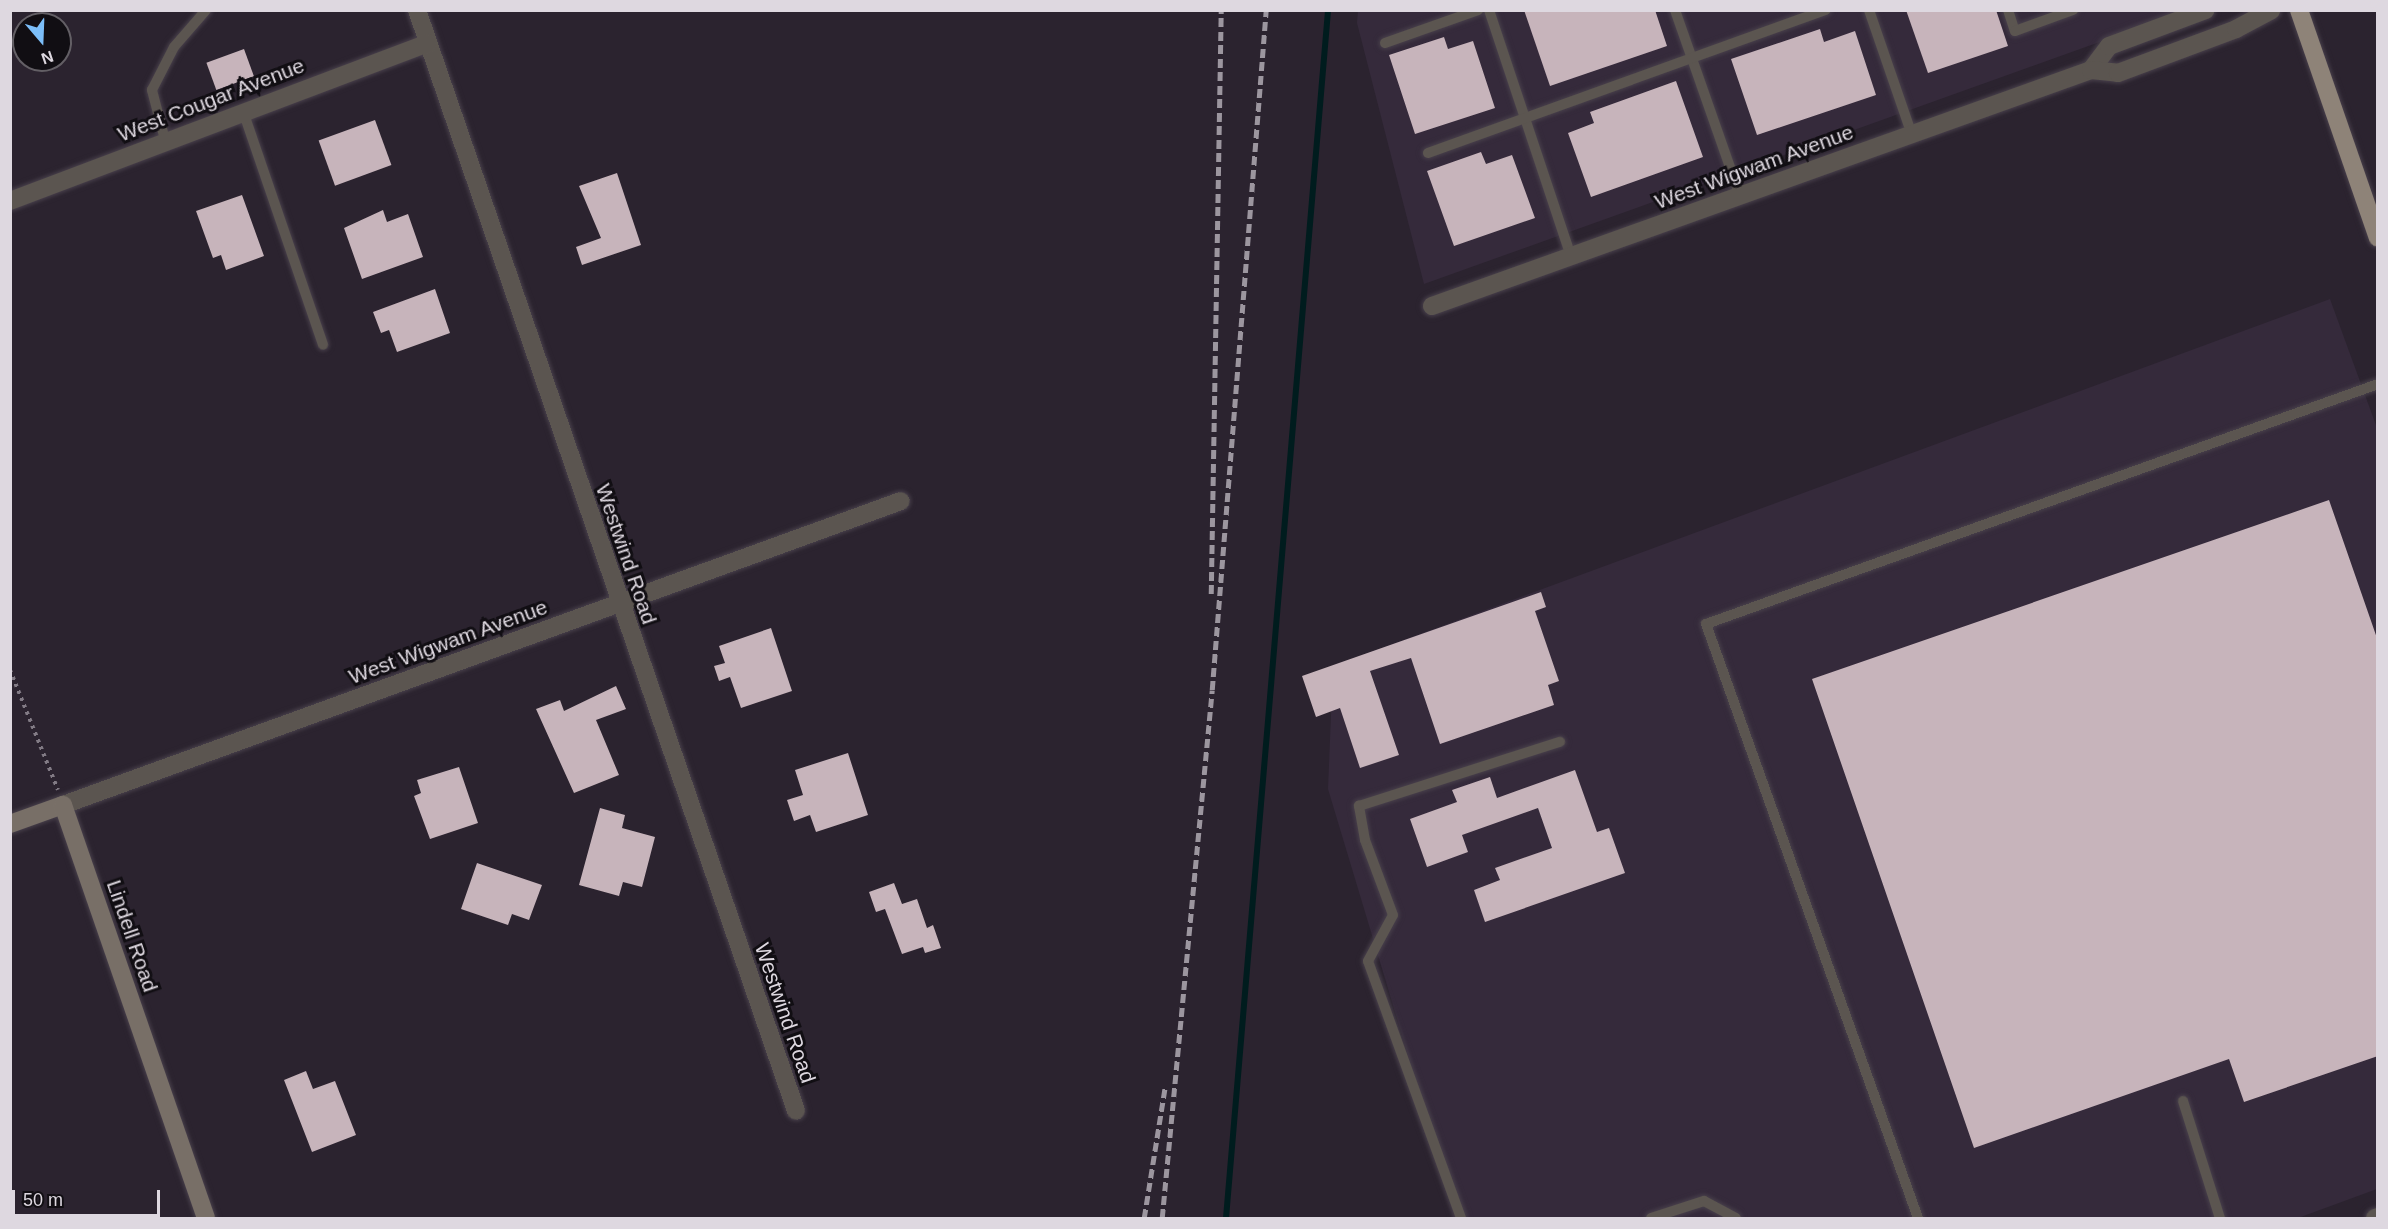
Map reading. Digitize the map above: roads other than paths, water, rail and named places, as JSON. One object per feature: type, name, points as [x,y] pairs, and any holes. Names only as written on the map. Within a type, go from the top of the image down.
[{"type":"main road","points":[[2299,10],[2378,238]]},
{"type":"street","name":"Westwind Road","points":[[417,10],[619,603],[796,1111]]},
{"type":"street","points":[[2091,70],[2109,46],[2167,17],[2206,10]]},
{"type":"street","name":"West Wigwam Avenue","points":[[1432,306],[2091,70],[2118,73],[2236,29],[2271,10]]},
{"type":"street","name":"West Cougar Avenue","points":[[10,201],[165,140],[428,43]]},
{"type":"street","name":"West Wigwam Avenue","points":[[10,824],[901,501]]},
{"type":"street","name":"Lindell Road","points":[[63,805],[206,1218]]},
{"type":"lane","points":[[165,140],[152,90],[174,47],[207,10]]},
{"type":"lane","points":[[1385,43],[1478,10]]},
{"type":"lane","points":[[1489,10],[1571,257]]},
{"type":"lane","points":[[1675,10],[1740,196]]},
{"type":"lane","points":[[1428,153],[1826,10]]},
{"type":"lane","points":[[1869,10],[1912,135]]},
{"type":"lane","points":[[2008,10],[2015,31],[2073,10]]},
{"type":"lane","points":[[243,111],[323,345]]},
{"type":"lane","points":[[1918,1218],[1706,624],[2378,384]]},
{"type":"lane","points":[[1461,1218],[1368,961],[1393,915],[1365,840],[1359,806],[1560,742]]},
{"type":"lane","points":[[2183,1101],[2220,1218]]},
{"type":"lane","points":[[1651,1218],[1704,1201],[1737,1218]]},
{"type":"waterway","points":[[1226,1218],[1328,10]]},
{"type":"railway","points":[[1211,594],[1221,10]]},
{"type":"railway","points":[[1162,1218],[1212,690],[1266,10]]},
{"type":"railway","points":[[1144,1218],[1165,1087]]}]
